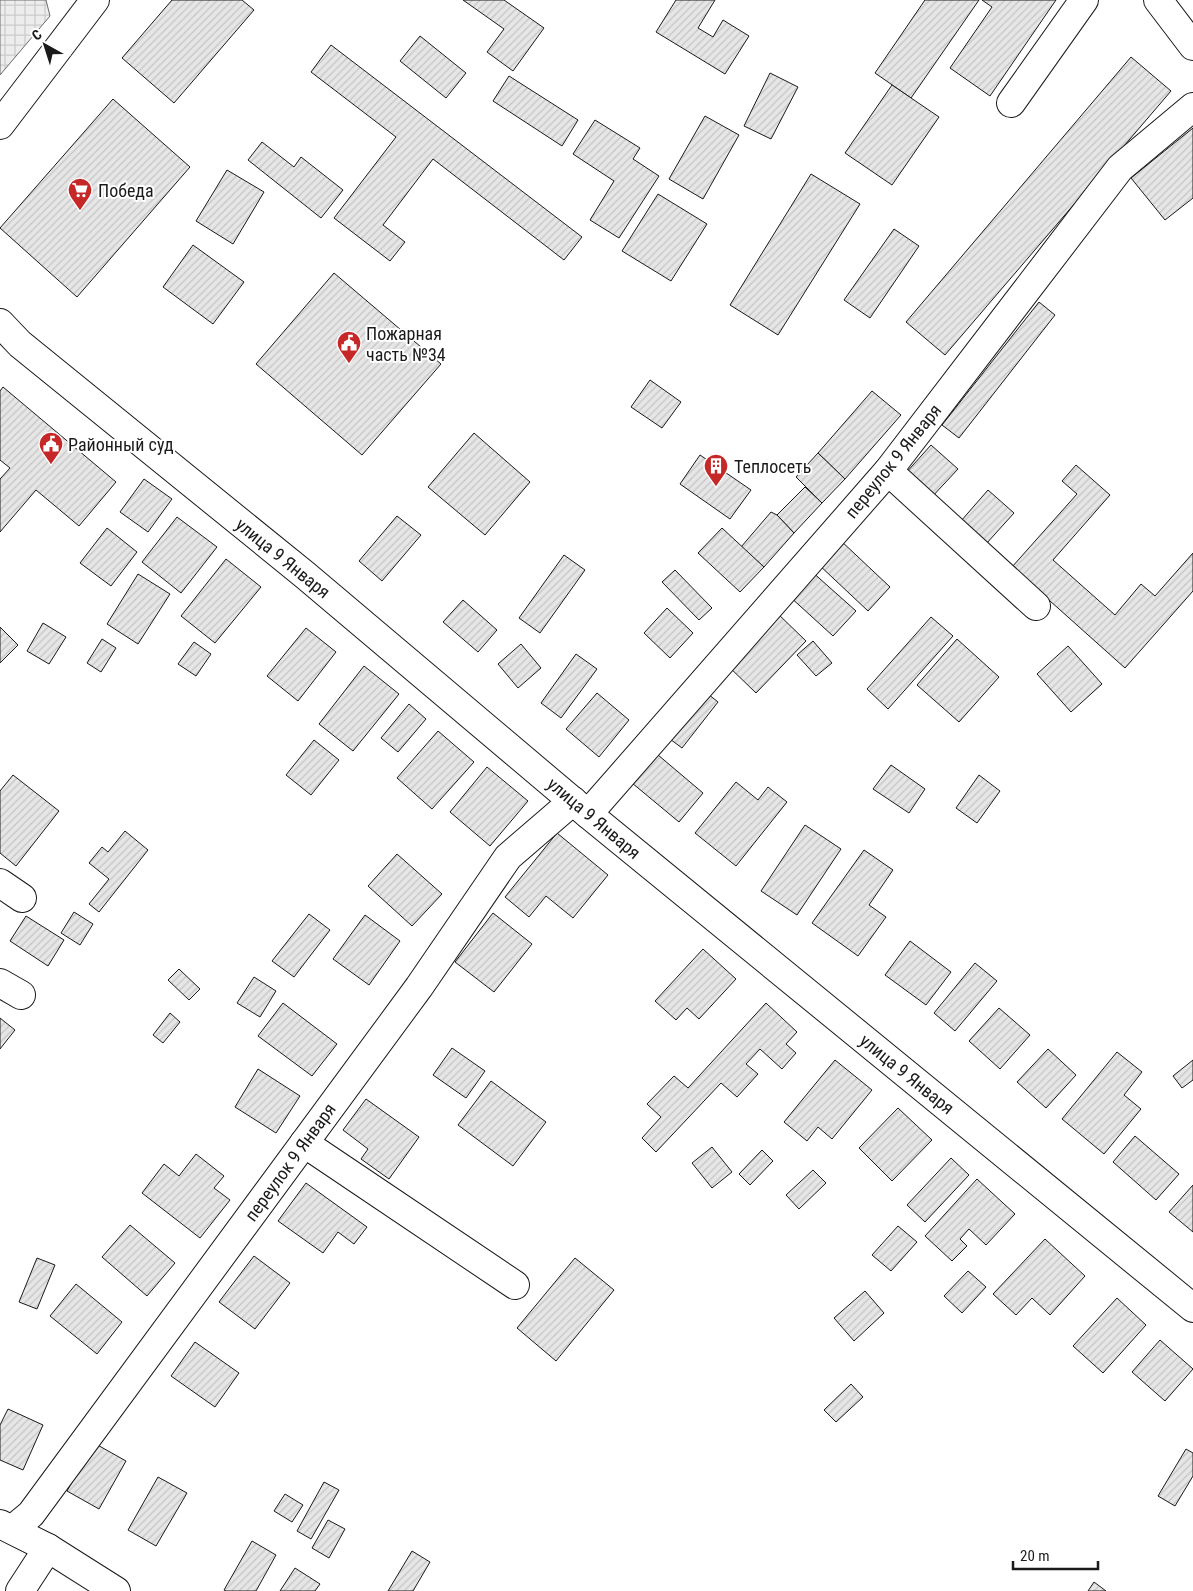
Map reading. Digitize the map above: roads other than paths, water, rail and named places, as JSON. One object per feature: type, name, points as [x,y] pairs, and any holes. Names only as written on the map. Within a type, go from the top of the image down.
[{"type":"street","points":[[0,124],[95,0]]},
{"type":"street","points":[[1012,103],[1084,0]]},
{"type":"street","points":[[1158,0],[1193,46]]},
{"type":"street","name":"переулок 9 Января","points":[[6,1527],[32,1514],[419,987],[508,857],[581,807],[888,471],[1120,168],[1193,107]]},
{"type":"street","name":"улица 9 Января","points":[[0,323],[20,344],[305,575],[581,807],[1193,1308]]},
{"type":"street","points":[[888,471],[1036,606]]},
{"type":"street","points":[[0,883],[22,898]]},
{"type":"street","points":[[304,1143],[515,1284]]},
{"type":"street","points":[[6,1527],[48,1548],[116,1591]]},
{"type":"street","points":[[20,1591],[48,1548]]},
{"type":"place","name":"Победа","points":[[80,211]]},
{"type":"place","name":"Пожарная часть №34","points":[[349,364]]},
{"type":"place","name":"Районный суд","points":[[51,465]]},
{"type":"place","name":"Теплосеть","points":[[716,487]]}]
